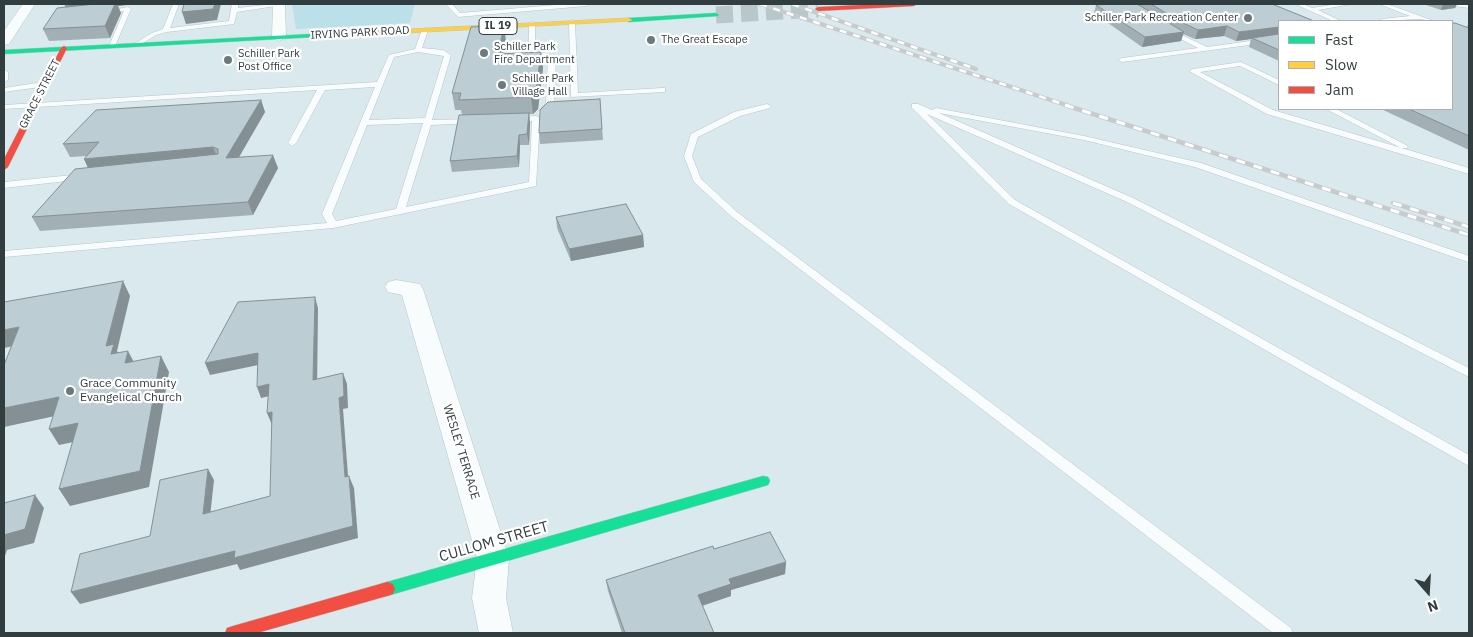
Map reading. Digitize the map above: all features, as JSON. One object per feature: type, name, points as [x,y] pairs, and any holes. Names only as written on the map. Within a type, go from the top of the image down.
[{"type":"main road","points":[[818,9],[914,4]]},
{"type":"main road","name":"IRVING PARK ROAD","points":[[4,52],[716,14]]},
{"type":"main road","name":"GRACE STREET","points":[[4,167],[33,105],[64,48]]},
{"type":"main road","name":"CULLOM STREET","points":[[233,633],[763,481]]},
{"type":"street","points":[[6,34],[29,4]]},
{"type":"street","points":[[279,4],[279,37]]},
{"type":"street","name":"WESLEY TERRACE","points":[[396,286],[412,289],[493,558],[489,598],[496,633]]},
{"type":"lane","points":[[166,30],[176,4]]},
{"type":"lane","points":[[136,45],[154,34],[166,30],[232,23],[235,7],[279,4]]},
{"type":"lane","points":[[449,4],[458,15],[586,4]]},
{"type":"lane","points":[[1298,4],[1336,20]]},
{"type":"lane","points":[[1312,9],[1349,4]]},
{"type":"lane","points":[[1382,4],[1428,20]]},
{"type":"lane","points":[[1454,4],[1469,6]]},
{"type":"lane","points":[[98,12],[128,9],[112,46]]},
{"type":"lane","points":[[502,26],[506,11]]},
{"type":"lane","points":[[1391,20],[1419,17]]},
{"type":"lane","points":[[572,22],[574,95],[662,90]]},
{"type":"lane","points":[[4,254],[333,226],[533,184],[536,118],[550,104],[552,57],[532,51],[532,24]]},
{"type":"lane","points":[[1159,24],[1206,49]]},
{"type":"lane","points":[[418,50],[426,30]]},
{"type":"lane","points":[[1122,60],[1278,39]]},
{"type":"lane","points":[[1236,45],[1245,49],[1241,64]]},
{"type":"lane","points":[[333,226],[327,214],[391,56],[418,50],[438,51],[448,56],[400,212]]},
{"type":"lane","points":[[1278,82],[1241,64],[1193,71],[1270,112],[1469,171]]},
{"type":"lane","points":[[4,72],[6,72],[4,80]]},
{"type":"lane","points":[[4,90],[44,84]]},
{"type":"lane","points":[[4,106],[380,84]]},
{"type":"lane","points":[[292,143],[322,88]]},
{"type":"lane","points":[[767,106],[737,114],[694,136],[688,156],[697,180],[734,214],[1285,633]]},
{"type":"lane","points":[[915,106],[1084,138],[1198,165],[1469,259]]},
{"type":"lane","points":[[915,106],[1130,200],[1469,373]]},
{"type":"lane","points":[[915,106],[1012,202],[1469,461]]},
{"type":"lane","points":[[1332,110],[1430,159]]},
{"type":"lane","points":[[506,119],[536,118]]},
{"type":"lane","points":[[364,123],[487,120]]},
{"type":"lane","points":[[4,185],[95,176]]},
{"type":"shaded area","points":[[292,4],[415,4],[410,23],[296,29]]},
{"type":"building","points":[[66,4],[83,4],[65,6]]},
{"type":"building","points":[[115,4],[105,26],[43,29],[57,8]]},
{"type":"building","points":[[184,4],[215,4],[213,9],[182,12]]},
{"type":"building","points":[[1137,4],[1184,32],[1145,37],[1096,5]]},
{"type":"building","points":[[1151,4],[1272,4],[1312,20],[1278,20],[1278,27],[1239,32],[1227,26],[1198,30]]},
{"type":"building","points":[[1453,23],[1469,28],[1469,136],[1411,110],[1453,110]]},
{"type":"building","name":"Schiller Park Village Hall","points":[[504,26],[498,54],[541,52],[536,91],[531,97],[459,100],[461,93],[452,93],[471,27]]},
{"type":"building","points":[[1278,34],[1278,50],[1252,38]]},
{"type":"building","points":[[600,99],[602,129],[539,133],[540,110],[548,102]]},
{"type":"building","points":[[261,100],[226,158],[273,155],[248,202],[32,217],[75,169],[218,154],[218,149],[213,147],[84,159],[99,142],[63,144],[96,110]]},
{"type":"building","points":[[529,113],[527,134],[519,135],[517,156],[450,161],[459,115]]},
{"type":"building","points":[[626,204],[643,235],[569,249],[556,217]]},
{"type":"building","points":[[123,281],[106,346],[114,344],[111,354],[128,351],[125,363],[161,356],[140,471],[59,489],[78,423],[49,429],[59,397],[4,408],[4,365],[19,327],[4,330],[4,302]]},
{"type":"building","points":[[315,297],[313,380],[343,373],[344,396],[339,398],[345,477],[349,476],[353,526],[234,558],[235,551],[71,592],[80,554],[150,536],[160,480],[208,469],[203,514],[270,496],[272,412],[267,413],[269,384],[257,387],[258,353],[205,363],[238,302]]},
{"type":"building","points":[[35,495],[25,529],[4,535],[4,503]]},
{"type":"building","points":[[770,532],[786,562],[729,579],[731,584],[698,595],[714,633],[625,633],[606,580],[713,546],[714,549]]},
{"type":"tunnel","points":[[716,15],[818,9]]},
{"type":"railway","points":[[760,4],[1069,106]]},
{"type":"railway","points":[[792,4],[976,69]]},
{"type":"railway","points":[[1065,105],[1469,235]]},
{"type":"railway","points":[[1393,203],[1469,227]]},
{"type":"traffic: fast","points":[[629,20],[716,15]]},
{"type":"traffic: fast","points":[[4,52],[350,34]]},
{"type":"traffic: fast","points":[[387,589],[763,481]]},
{"type":"traffic: slow","points":[[350,34],[629,20]]},
{"type":"traffic: jam","points":[[818,9],[914,4]]},
{"type":"traffic: jam","points":[[4,167],[64,48]]},
{"type":"traffic: jam","points":[[233,633],[387,589]]},
{"type":"place","name":"Schiller Park Recreation Center","points":[[1248,18]]},
{"type":"place","name":"The Great Escape","points":[[651,40]]},
{"type":"place","name":"Schiller Park Fire Department","points":[[484,53]]},
{"type":"place","name":"Schiller Park Post Office","points":[[228,60]]},
{"type":"place","name":"Schiller Park Village Hall","points":[[502,85]]},
{"type":"place","name":"Grace Community Evangelical Church","points":[[70,391]]}]
